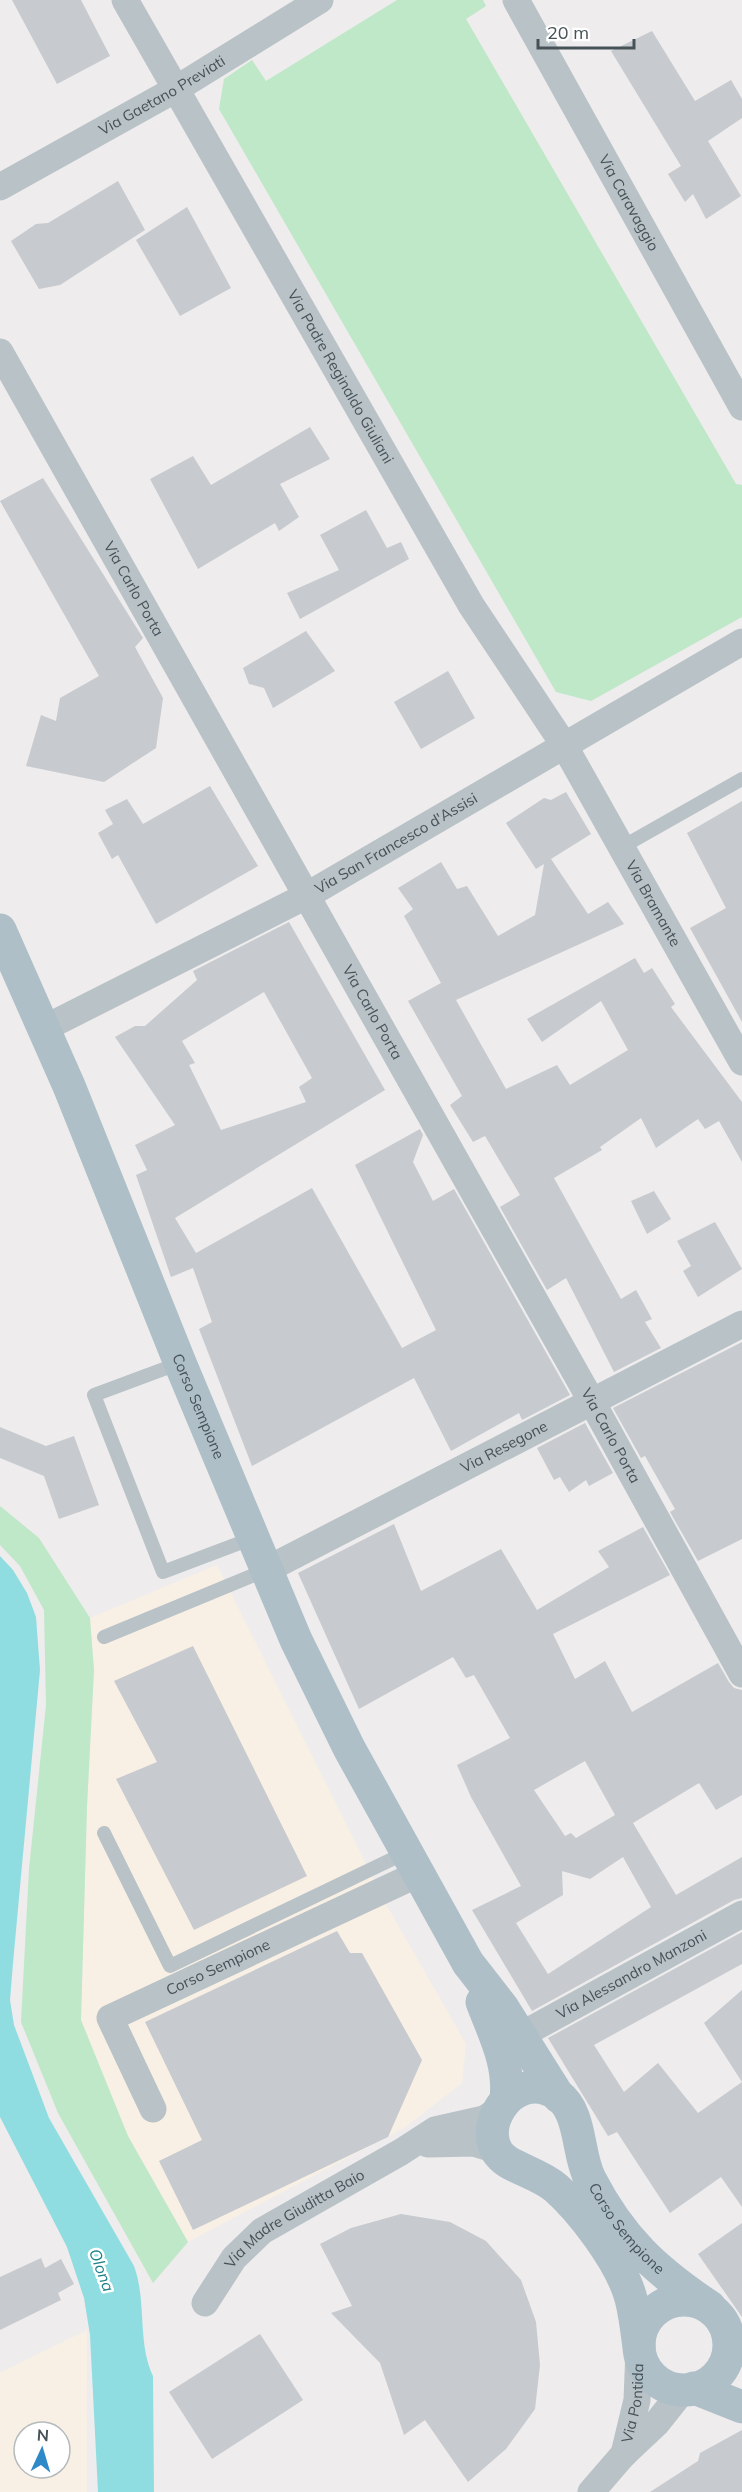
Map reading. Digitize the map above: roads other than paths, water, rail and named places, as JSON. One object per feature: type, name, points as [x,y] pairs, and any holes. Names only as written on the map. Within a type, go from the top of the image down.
[{"type":"main road","name":"Corso Sempione","points":[[0,930],[69,1086],[266,1570],[296,1640],[349,1748],[468,1963],[521,2035],[573,2117],[580,2154],[589,2178],[627,2236],[660,2272],[710,2307],[727,2329],[736,2351],[728,2357],[722,2370],[712,2380],[688,2389]]},
{"type":"main road","name":"Corso Sempione","points":[[468,1963],[503,2055],[507,2078],[502,2105],[493,2128],[497,2150],[504,2159],[555,2188],[595,2235],[628,2288],[634,2307],[642,2363],[658,2382],[672,2388],[688,2389],[742,2407]]},
{"type":"main road","points":[[502,2105],[515,2092],[532,2087],[543,2088],[560,2097]]},
{"type":"main road","points":[[639,2348],[643,2326],[650,2314],[660,2307],[671,2301],[684,2299],[697,2301],[710,2307]]},
{"type":"street","name":"Via Padre Reginaldo Giuliani","points":[[125,0],[471,605],[564,745]]},
{"type":"street","name":"Via Gaetano Previati","points":[[0,187],[176,89],[320,0]]},
{"type":"street","name":"Via Caravaggio","points":[[516,0],[742,406]]},
{"type":"street","name":"Via Carlo Porta","points":[[0,352],[592,1401],[742,1674]]},
{"type":"street","name":"Via San Francesco d'Assisi","points":[[43,1029],[306,896],[564,745],[736,652]]},
{"type":"street","name":"Via Bramante","points":[[564,745],[742,1062]]},
{"type":"street","name":"Via Resegone","points":[[266,1570],[742,1324]]},
{"type":"street","name":"Corso Sempione","points":[[153,2109],[110,2018],[413,1863]]},
{"type":"street","name":"Via Alessandro Manzoni","points":[[521,2035],[742,1914]]},
{"type":"street","name":"Via Madre Giuditta Baio","points":[[205,2303],[234,2258],[262,2231],[442,2127],[484,2120],[502,2105]]},
{"type":"street","name":"Via Madre Giuditta Baio","points":[[402,2152],[424,2145],[451,2142],[474,2143],[497,2150]]},
{"type":"street","name":"Via Pontida","points":[[623,2455],[638,2400],[639,2348]]},
{"type":"street","name":"Via Pontida","points":[[591,2492],[623,2455],[688,2389]]},
{"type":"lane","points":[[622,847],[742,778]]},
{"type":"lane","points":[[180,1363],[94,1395],[163,1572],[254,1538]]},
{"type":"lane","points":[[104,1637],[266,1570]]},
{"type":"lane","points":[[104,1833],[170,1966],[413,1863]]},
{"type":"water","name":"Olona","points":[[0,1556],[13,1570],[27,1593],[36,1617],[40,1670],[10,2000],[14,2025],[49,2118],[134,2266],[138,2279],[145,2349],[153,2376],[154,2492],[98,2492],[90,2335],[84,2298],[67,2247],[0,2117]]}]
